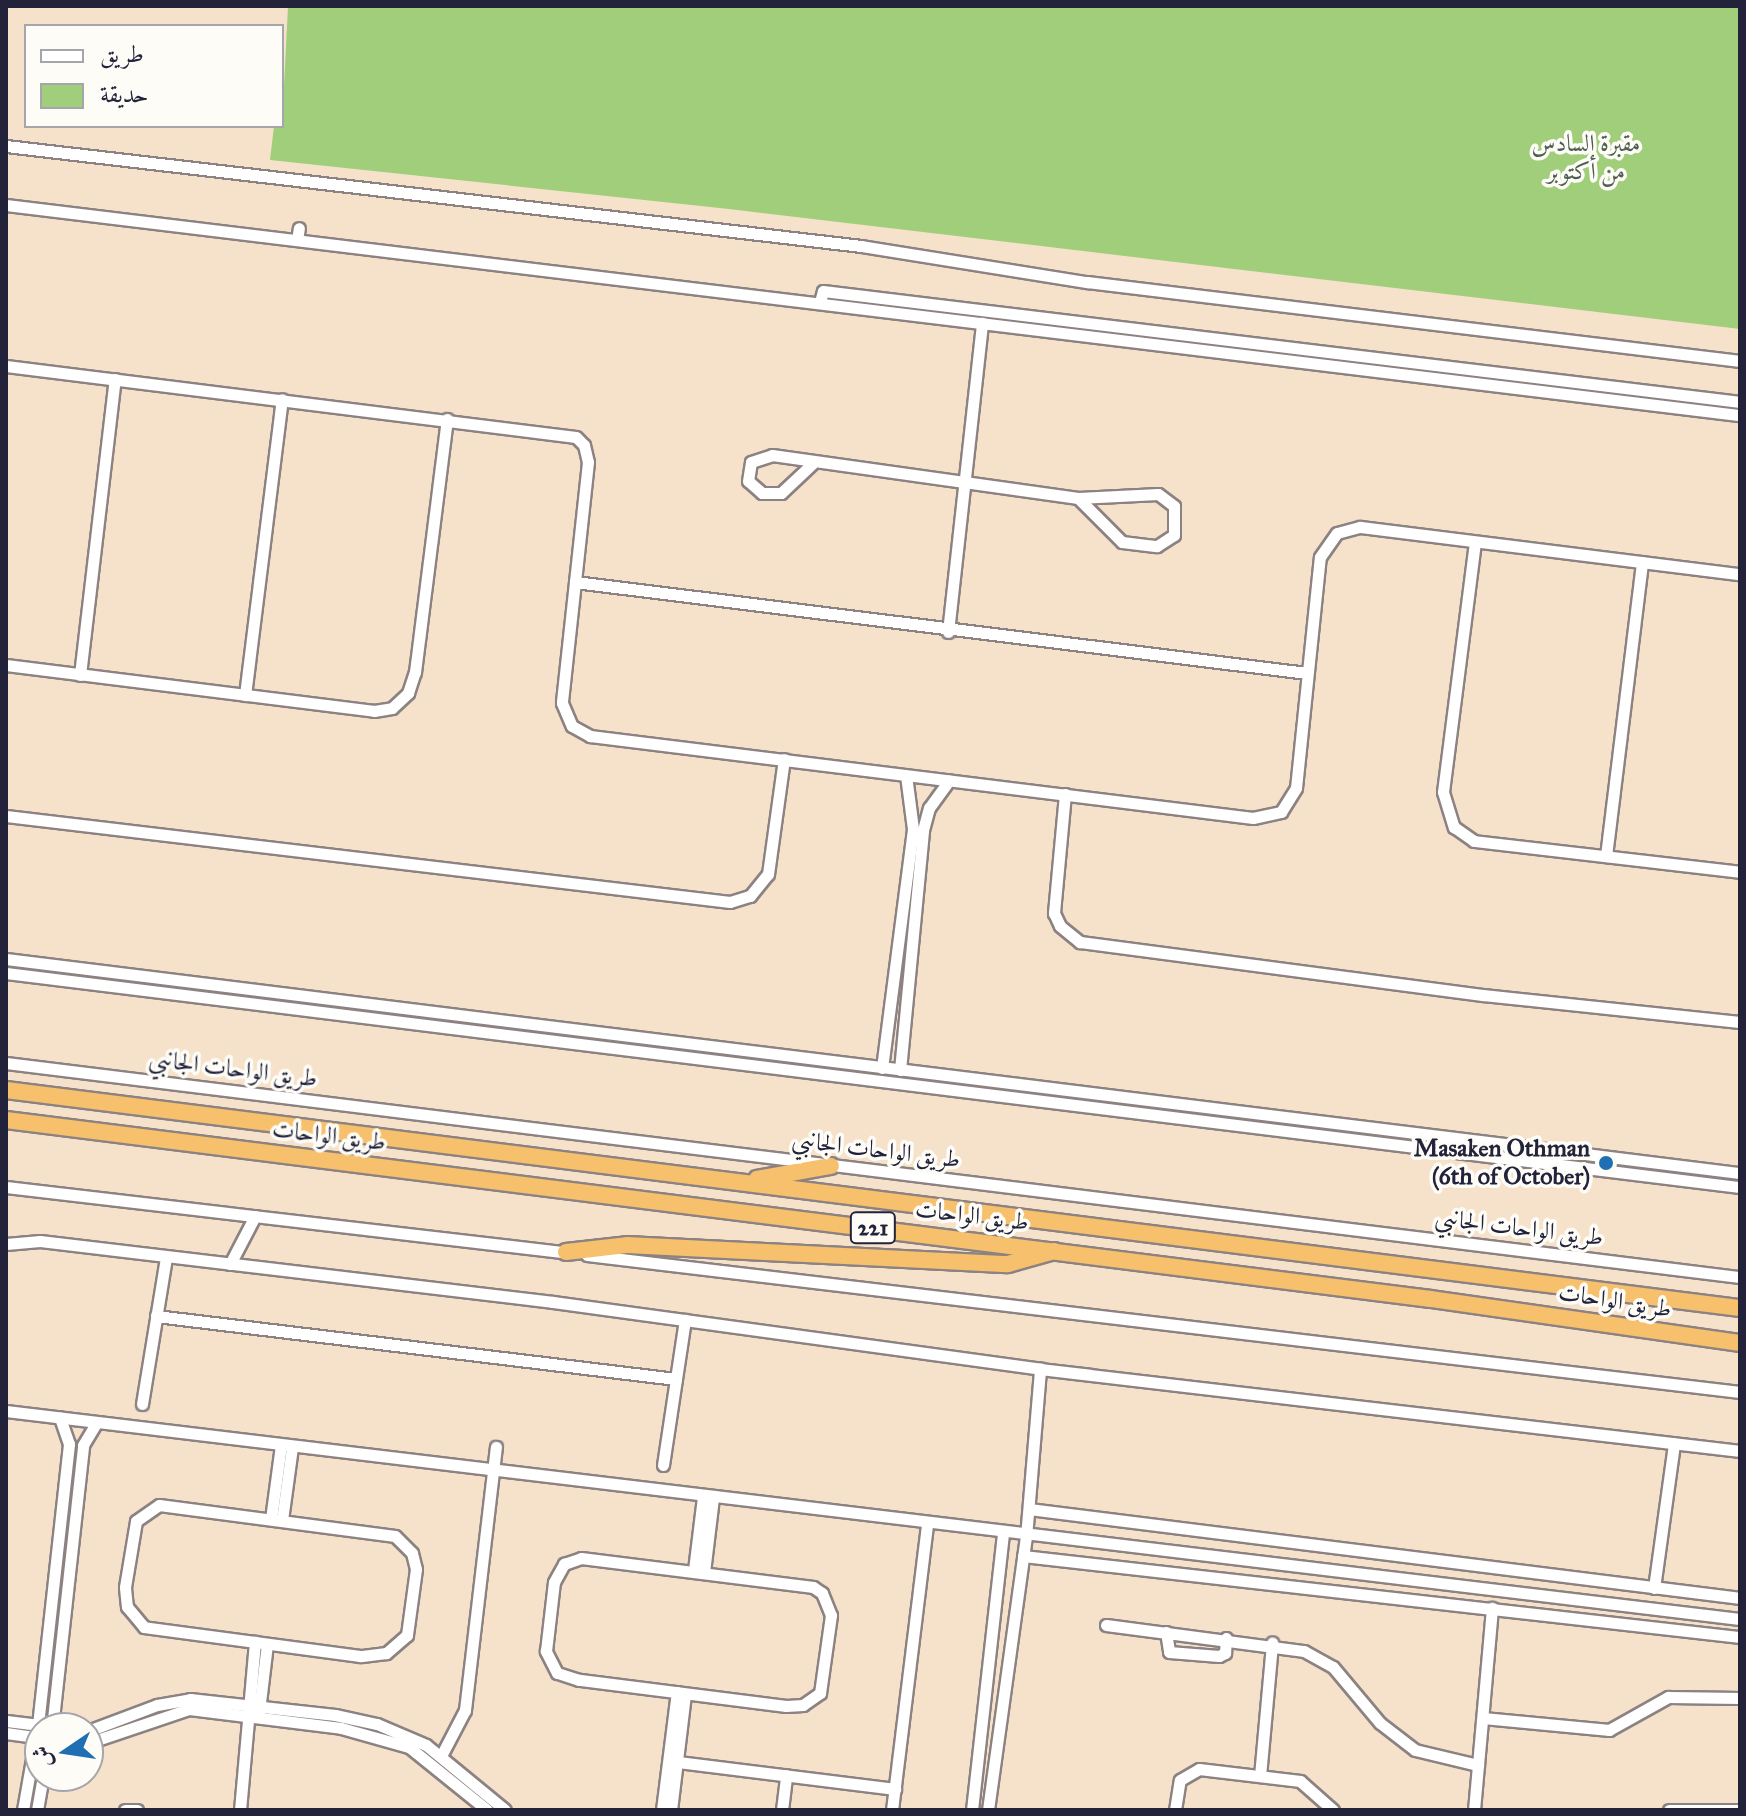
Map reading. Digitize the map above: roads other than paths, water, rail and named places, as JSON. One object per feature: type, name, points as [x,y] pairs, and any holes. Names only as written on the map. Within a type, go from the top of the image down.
[{"type":"highway","name":"طريق الواحات","points":[[6,1090],[1740,1308]]},
{"type":"highway","name":"طريق الواحات","points":[[6,1120],[1431,1299],[1735,1344]]},
{"type":"highway","points":[[738,1183],[831,1166]]},
{"type":"highway","points":[[566,1252],[627,1245],[1008,1264],[1054,1251]]},
{"type":"highway","points":[[1431,1299],[1439,1287],[1433,1268]]},
{"type":"street","points":[[6,146],[861,246],[1087,282],[1740,361]]},
{"type":"street","points":[[6,205],[298,234],[821,296],[1206,337],[1740,402]]},
{"type":"street","points":[[821,296],[982,323],[1740,415]]},
{"type":"street","points":[[948,632],[982,323]]},
{"type":"street","points":[[1204,350],[1206,337]]},
{"type":"street","points":[[6,366],[568,434],[581,441],[588,462],[562,690],[572,726],[590,736],[1253,818],[1274,816],[1287,807],[1296,788],[1320,557],[1337,533],[1360,527],[1740,574]]},
{"type":"street","points":[[80,675],[115,379]]},
{"type":"street","points":[[245,695],[282,399]]},
{"type":"street","points":[[6,665],[374,711],[392,708],[408,693],[447,419]]},
{"type":"street","points":[[813,463],[781,493],[762,493],[748,481],[751,462],[763,455],[1078,498],[1158,494],[1174,506],[1177,526],[1168,543],[1145,547],[1122,542],[1078,498]]},
{"type":"street","points":[[1475,542],[1445,812],[1459,832],[1474,841],[1740,872]]},
{"type":"street","points":[[1606,856],[1642,562]]},
{"type":"street","points":[[575,582],[948,632],[1307,673]]},
{"type":"street","points":[[6,816],[730,902],[750,896],[768,874],[784,759]]},
{"type":"street","points":[[882,1068],[913,829],[906,775]]},
{"type":"street","points":[[900,1070],[923,830],[929,808],[949,780]]},
{"type":"street","points":[[1065,794],[1053,903],[1060,926],[1080,942],[1483,995],[1740,1022]]},
{"type":"street","points":[[6,959],[1740,1173]]},
{"type":"street","points":[[6,973],[1740,1187]]},
{"type":"street","points":[[275,1007],[277,992]]},
{"type":"street","name":"طريق الواحات الجانبي","points":[[6,1063],[1740,1277]]},
{"type":"street","points":[[1094,1107],[1095,1093]]},
{"type":"street","points":[[1306,1135],[1309,1120]]},
{"type":"street","points":[[6,1187],[1740,1392]]},
{"type":"street","points":[[230,1264],[255,1216]]},
{"type":"street","points":[[6,1244],[40,1241],[685,1320],[1040,1369],[1740,1451]]},
{"type":"street","points":[[142,1404],[166,1257]]},
{"type":"street","points":[[156,1316],[676,1379]]},
{"type":"street","points":[[663,1465],[685,1320]]},
{"type":"street","points":[[988,1810],[1026,1537],[1040,1369]]},
{"type":"street","points":[[6,1411],[1026,1537],[1740,1619]]},
{"type":"street","points":[[39,1712],[69,1444],[60,1418]]},
{"type":"street","points":[[53,1712],[83,1445],[96,1423]]},
{"type":"street","points":[[1654,1588],[1674,1443]]},
{"type":"street","points":[[276,1519],[287,1446]]},
{"type":"street","points":[[441,1756],[465,1710],[496,1447]]},
{"type":"street","points":[[699,1571],[708,1498]]},
{"type":"street","points":[[150,1508],[276,1519],[401,1540],[416,1569],[411,1622],[399,1647],[379,1655],[144,1627],[127,1607],[125,1587],[136,1521],[150,1508]]},
{"type":"street","points":[[1029,1509],[1740,1598]]},
{"type":"street","points":[[892,1810],[927,1525]]},
{"type":"street","points":[[972,1810],[1003,1533]]},
{"type":"street","points":[[1023,1556],[1740,1637]]},
{"type":"street","points":[[581,1558],[699,1571],[801,1583],[822,1593],[831,1615],[824,1683],[820,1693],[803,1705],[681,1693],[557,1673],[546,1651],[554,1582],[564,1564],[581,1558]]},
{"type":"street","points":[[1474,1810],[1492,1608]]},
{"type":"street","points":[[1698,1632],[1700,1615]]},
{"type":"street","points":[[1106,1625],[1272,1643],[1304,1651],[1333,1667],[1380,1723],[1415,1750],[1478,1765]]},
{"type":"street","points":[[1166,1632],[1169,1652],[1219,1656],[1225,1653],[1226,1638]]},
{"type":"street","points":[[240,1810],[261,1643]]},
{"type":"street","points":[[1260,1776],[1272,1643]]},
{"type":"street","points":[[43,1683],[56,1684]]},
{"type":"street","points":[[671,1810],[678,1762],[681,1693]]},
{"type":"street","points":[[662,1810],[681,1693]]},
{"type":"street","points":[[1483,1718],[1609,1730],[1668,1697],[1740,1698]]},
{"type":"street","points":[[104,1725],[174,1701],[377,1724],[441,1756],[487,1806]]},
{"type":"street","points":[[104,1737],[174,1712],[253,1708],[394,1741],[430,1761],[487,1806]]},
{"type":"street","points":[[678,1762],[895,1789]]},
{"type":"street","points":[[1175,1810],[1180,1780],[1193,1770],[1308,1784],[1333,1810]]},
{"type":"street","points":[[782,1810],[786,1775]]},
{"type":"street","points":[[125,1810],[137,1810]]},
{"type":"street","points":[[1669,1810],[1740,1810]]},
{"type":"place","name":"Masaken Othman (6th of October)","points":[[1606,1163]]},
{"type":"park label","name":"مقبرة السادس من أكتوبر","points":[[1586,158]]}]
